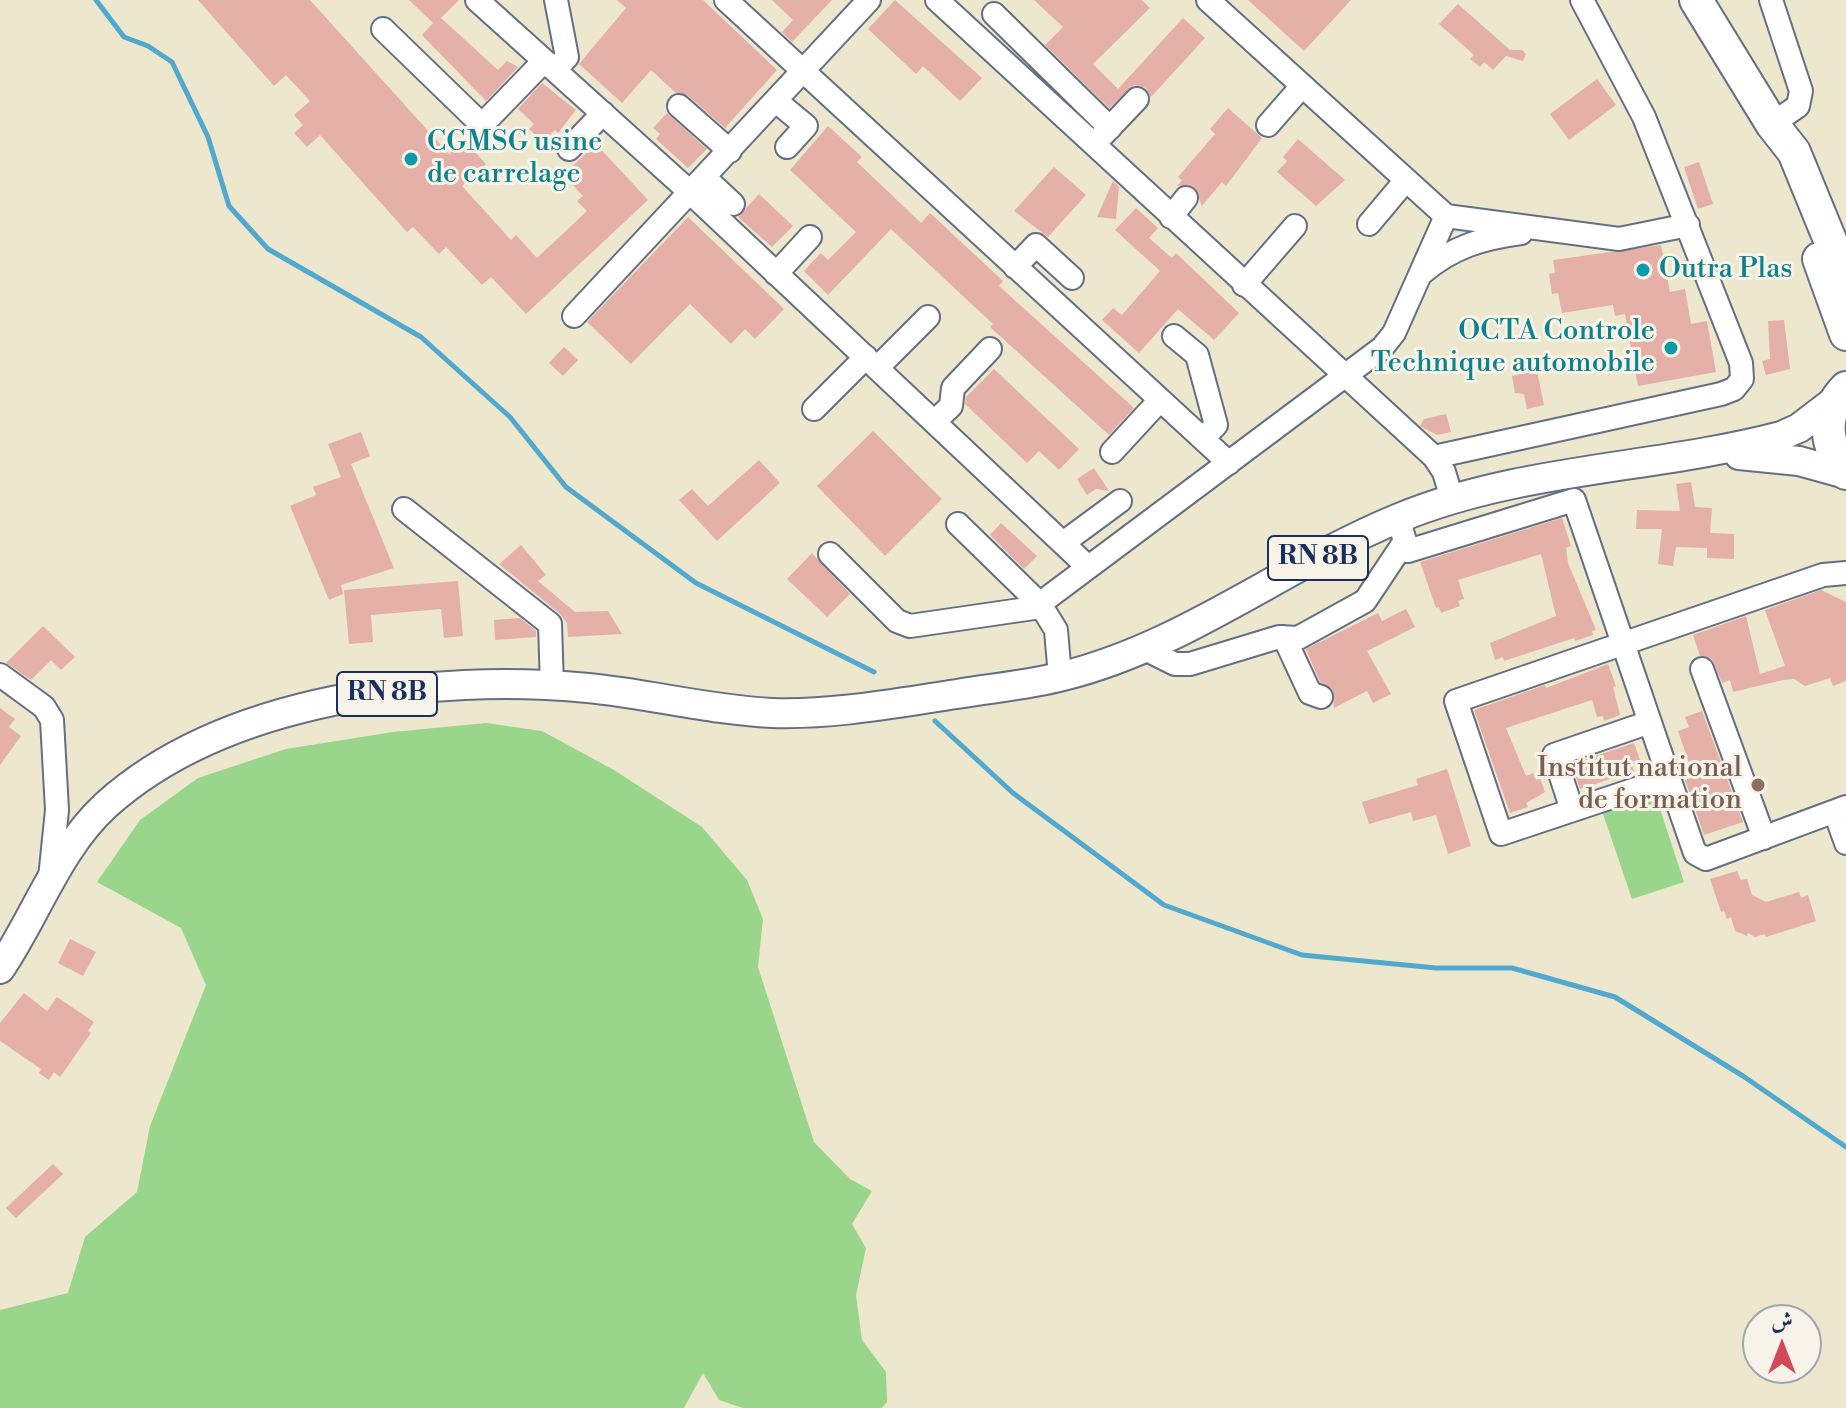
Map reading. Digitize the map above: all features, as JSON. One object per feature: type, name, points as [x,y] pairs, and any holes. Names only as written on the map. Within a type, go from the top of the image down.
[{"type":"highway","points":[[1696,0],[1799,162],[1846,279]]},
{"type":"highway","points":[[1772,124],[1780,158],[1846,334]]},
{"type":"highway","points":[[1843,388],[1829,418],[1828,438],[1834,457],[1846,473]]},
{"type":"main road","name":"RN 8B","points":[[0,969],[73,844],[101,810],[154,767],[233,727],[298,710],[444,686],[552,686],[643,694],[768,713],[815,713],[888,705],[1060,677],[1145,649],[1401,530],[1452,499],[1570,488],[1698,453],[1781,436],[1807,422],[1843,388]]},
{"type":"main road","name":"RN 8B","points":[[1698,453],[1799,461],[1846,473]]},
{"type":"street","points":[[477,0],[603,113],[698,185],[733,204]]},
{"type":"street","points":[[383,29],[482,125],[550,66],[567,57],[556,0]]},
{"type":"street","points":[[726,0],[1229,463]]},
{"type":"street","points":[[574,316],[869,0]]},
{"type":"street","points":[[937,0],[1345,379],[1434,457],[1444,472],[1452,499]]},
{"type":"street","points":[[1208,0],[1446,216],[1619,239],[1688,225]]},
{"type":"street","points":[[1771,0],[1801,91],[1798,106],[1772,124]]},
{"type":"street","points":[[1434,457],[1734,389],[1742,379],[1741,363],[1644,117],[1582,1]]},
{"type":"street","points":[[994,14],[1110,128]]},
{"type":"street","points":[[1268,125],[1302,86]]},
{"type":"street","points":[[1094,145],[1137,99]]},
{"type":"street","points":[[776,101],[806,126],[787,147]]},
{"type":"street","points":[[679,106],[730,151]]},
{"type":"street","points":[[569,149],[603,113]]},
{"type":"street","points":[[1369,224],[1406,180]]},
{"type":"street","points":[[698,185],[776,274],[1087,566]]},
{"type":"street","points":[[1171,217],[1186,198]]},
{"type":"street","points":[[830,554],[897,621],[910,626],[1021,610],[1040,604],[1087,566],[1345,379],[1394,333],[1446,216]]},
{"type":"street","points":[[1244,285],[1295,226]]},
{"type":"street","points":[[1420,275],[1439,259],[1473,242],[1546,229]]},
{"type":"street","points":[[776,274],[810,237]]},
{"type":"street","points":[[1015,267],[1036,245],[1072,278]]},
{"type":"street","points":[[814,409],[928,317]]},
{"type":"street","points":[[1174,336],[1197,355],[1216,425],[1203,439]]},
{"type":"street","points":[[934,422],[951,406],[953,388],[990,349]]},
{"type":"street","points":[[1112,452],[1160,400]]},
{"type":"street","points":[[1401,530],[1408,551],[1570,488],[1695,853],[1706,859],[1840,810],[1846,843]]},
{"type":"street","points":[[1063,543],[1120,501]]},
{"type":"street","points":[[404,509],[550,624],[552,686]]},
{"type":"street","points":[[958,524],[1040,604],[1056,630],[1060,677]]},
{"type":"street","points":[[1145,649],[1175,664],[1190,664],[1284,637],[1298,638],[1365,601],[1401,530]]},
{"type":"street","points":[[1669,778],[1501,834],[1456,701],[1823,575],[1846,573]]},
{"type":"street","points":[[1284,637],[1310,693],[1321,697]]},
{"type":"street","points":[[1702,669],[1764,838]]},
{"type":"street","points":[[0,675],[50,713],[57,810],[49,883]]},
{"type":"street","points":[[1572,810],[1554,755],[1650,722]]},
{"type":"street","points":[[57,810],[69,820],[101,810]]},
{"type":"green space","points":[[486,723],[542,731],[614,770],[702,827],[747,880],[763,919],[758,967],[814,1142],[850,1179],[872,1191],[852,1224],[866,1248],[856,1295],[862,1340],[886,1372],[887,1402],[882,1408],[743,1408],[719,1400],[703,1373],[684,1408],[0,1408],[0,1310],[68,1293],[85,1237],[137,1192],[150,1126],[206,985],[181,928],[97,882],[140,820],[198,778],[286,749],[393,732]]},
{"type":"green space","points":[[1655,794],[1684,882],[1632,899],[1602,811]]},
{"type":"building","name":"CGMSG usine de carrelage","points":[[198,0],[310,0],[449,154],[464,140],[486,164],[462,186],[511,240],[516,235],[537,258],[587,211],[577,201],[583,196],[563,175],[596,144],[648,200],[526,314],[491,277],[482,285],[446,247],[439,254],[413,227],[407,232],[320,135],[307,147],[294,133],[303,125],[294,115],[310,101],[286,75],[274,86]]},
{"type":"building","points":[[409,0],[459,0],[441,18],[498,70],[507,61],[518,67],[486,101],[422,35],[433,23]]},
{"type":"building","points":[[617,0],[703,0],[777,70],[725,128],[688,96],[676,93],[651,70],[622,103],[579,64],[626,8]]},
{"type":"building","points":[[772,0],[832,0],[792,42],[782,32],[793,20]]},
{"type":"building","points":[[895,0],[982,78],[960,101],[923,66],[916,74],[868,29]]},
{"type":"building","points":[[1034,0],[1142,0],[1150,8],[1093,64],[1118,89],[1183,18],[1205,38],[1151,97],[1146,88],[1134,85],[1109,108],[1045,45],[1063,27]]},
{"type":"building","points":[[1248,0],[1351,0],[1304,51]]},
{"type":"building","points":[[1458,4],[1510,50],[1522,50],[1526,54],[1523,61],[1506,56],[1493,70],[1484,62],[1480,67],[1470,59],[1474,55],[1439,24]]},
{"type":"building","points":[[1597,79],[1616,105],[1569,140],[1550,114]]},
{"type":"building","points":[[542,83],[576,110],[558,133],[555,130],[543,142],[529,129],[534,124],[518,109]]},
{"type":"building","points":[[1228,108],[1262,138],[1226,186],[1222,182],[1202,206],[1195,188],[1177,186],[1182,180],[1178,177],[1215,134],[1210,129]]},
{"type":"building","points":[[667,113],[707,149],[688,168],[656,139],[660,134],[653,128]]},
{"type":"building","points":[[828,126],[862,157],[857,162],[921,223],[930,213],[1003,281],[999,286],[1134,408],[1109,435],[990,327],[993,324],[891,229],[828,295],[804,271],[821,253],[828,260],[856,232],[790,170]]},
{"type":"building","points":[[1298,139],[1345,180],[1316,206],[1277,172],[1287,161],[1283,157]]},
{"type":"building","points":[[1699,162],[1713,204],[1698,209],[1684,167]]},
{"type":"building","points":[[1054,167],[1086,195],[1048,237],[1014,211]]},
{"type":"building","points":[[1113,181],[1119,187],[1116,219],[1097,217]]},
{"type":"building","points":[[759,194],[793,226],[772,247],[738,217]]},
{"type":"building","points":[[1136,208],[1158,228],[1149,238],[1172,258],[1176,253],[1239,313],[1214,340],[1178,309],[1139,353],[1102,320],[1113,308],[1122,315],[1160,271],[1115,230]]},
{"type":"building","points":[[688,217],[784,309],[755,339],[745,329],[731,344],[690,304],[631,364],[587,322]]},
{"type":"building","points":[[1661,245],[1670,292],[1685,289],[1691,324],[1707,321],[1716,372],[1638,386],[1625,314],[1615,316],[1613,305],[1562,313],[1558,293],[1552,294],[1549,274],[1555,273],[1553,260]]},
{"type":"building","points":[[1784,320],[1790,369],[1766,375],[1762,361],[1770,359],[1768,321]]},
{"type":"building","points":[[564,347],[578,360],[563,376],[549,363]]},
{"type":"building","points":[[994,369],[1079,449],[1059,470],[1039,451],[1027,463],[965,404],[966,397]]},
{"type":"building","points":[[1537,371],[1544,405],[1527,409],[1524,394],[1515,393],[1512,376]]},
{"type":"building","points":[[1446,414],[1451,432],[1437,435],[1420,426],[1424,419]]},
{"type":"building","points":[[873,431],[942,499],[885,556],[817,486]]},
{"type":"building","points":[[361,432],[370,456],[351,464],[394,568],[341,585],[343,594],[329,600],[290,506],[316,495],[313,487],[341,477],[328,444]]},
{"type":"building","points":[[759,460],[780,483],[717,541],[679,500],[692,489],[708,506]]},
{"type":"building","points":[[1094,468],[1109,491],[1096,489],[1087,495],[1077,479]]},
{"type":"building","points":[[1691,482],[1695,507],[1712,508],[1710,533],[1734,534],[1734,559],[1707,558],[1707,548],[1676,547],[1673,566],[1658,564],[1662,529],[1636,529],[1637,510],[1680,511],[1676,484]]},
{"type":"building","points":[[1562,518],[1571,546],[1566,548],[1568,563],[1596,630],[1592,631],[1593,635],[1575,641],[1574,638],[1504,661],[1503,657],[1495,660],[1490,643],[1556,616],[1541,554],[1458,580],[1464,599],[1458,601],[1460,606],[1441,613],[1439,607],[1436,608],[1420,562]]},
{"type":"building","points":[[1001,523],[1037,556],[1024,569],[990,535]]},
{"type":"building","points":[[521,545],[546,575],[538,581],[575,612],[608,611],[622,634],[568,637],[567,623],[559,613],[499,564]]},
{"type":"building","points":[[812,553],[850,594],[827,617],[787,579]]},
{"type":"building","points":[[458,581],[463,636],[444,638],[441,609],[371,615],[373,642],[349,644],[344,590]]},
{"type":"building","points":[[1821,590],[1846,602],[1846,681],[1833,686],[1830,678],[1805,686],[1794,679],[1783,680],[1733,692],[1730,680],[1722,683],[1712,659],[1700,656],[1693,635],[1746,616],[1760,674],[1785,666],[1765,610]]},
{"type":"building","points":[[1406,609],[1415,627],[1367,651],[1391,694],[1373,703],[1367,691],[1334,708],[1332,689],[1320,682],[1306,649],[1378,613],[1382,621]]},
{"type":"building","points":[[520,618],[536,631],[536,637],[495,640],[494,620]]},
{"type":"building","points":[[43,626],[75,657],[61,670],[51,660],[31,680],[6,663]]},
{"type":"building","points":[[1608,664],[1616,686],[1613,687],[1620,715],[1604,721],[1603,716],[1597,717],[1592,700],[1506,728],[1526,776],[1533,773],[1536,780],[1540,778],[1545,792],[1526,803],[1528,807],[1510,813],[1474,710],[1545,685],[1546,688]]},
{"type":"building","points":[[0,708],[15,719],[9,727],[21,736],[0,765]]},
{"type":"building","points":[[1702,711],[1743,822],[1704,835],[1685,780],[1694,777],[1678,731],[1689,727],[1685,717]]},
{"type":"building","points":[[1634,743],[1640,760],[1631,762],[1634,771],[1580,789],[1572,764]]},
{"type":"building","points":[[1447,769],[1471,846],[1448,854],[1436,815],[1413,821],[1411,812],[1369,824],[1362,802],[1418,785],[1416,779]]},
{"type":"building","points":[[1737,871],[1741,880],[1747,879],[1752,895],[1766,902],[1799,892],[1801,898],[1808,895],[1816,921],[1766,937],[1765,934],[1755,937],[1735,931],[1731,917],[1727,919],[1724,911],[1721,912],[1710,879]]},
{"type":"building","points":[[70,939],[96,952],[83,976],[58,963]]},
{"type":"building","points":[[24,993],[47,1011],[57,997],[94,1022],[88,1031],[91,1033],[60,1077],[54,1072],[49,1080],[39,1073],[41,1069],[0,1041],[0,1023]]},
{"type":"building","points":[[53,1164],[63,1174],[16,1218],[6,1208]]},
{"type":"waterway","points":[[96,0],[124,37],[148,46],[172,62],[208,137],[229,206],[268,249],[421,337],[510,417],[566,487],[696,583],[874,672]]},
{"type":"waterway","points":[[935,721],[1013,793],[1164,905],[1302,955],[1436,968],[1512,968],[1615,997],[1743,1076],[1846,1147]]},
{"type":"place","name":"CGMSG usine de carrelage","points":[[411,159]]},
{"type":"place","name":"Outra Plas","points":[[1643,270]]},
{"type":"place","name":"OCTA Controle Technique automobile","points":[[1671,348]]},
{"type":"place","name":"Institut national de formation","points":[[1758,785]]}]
